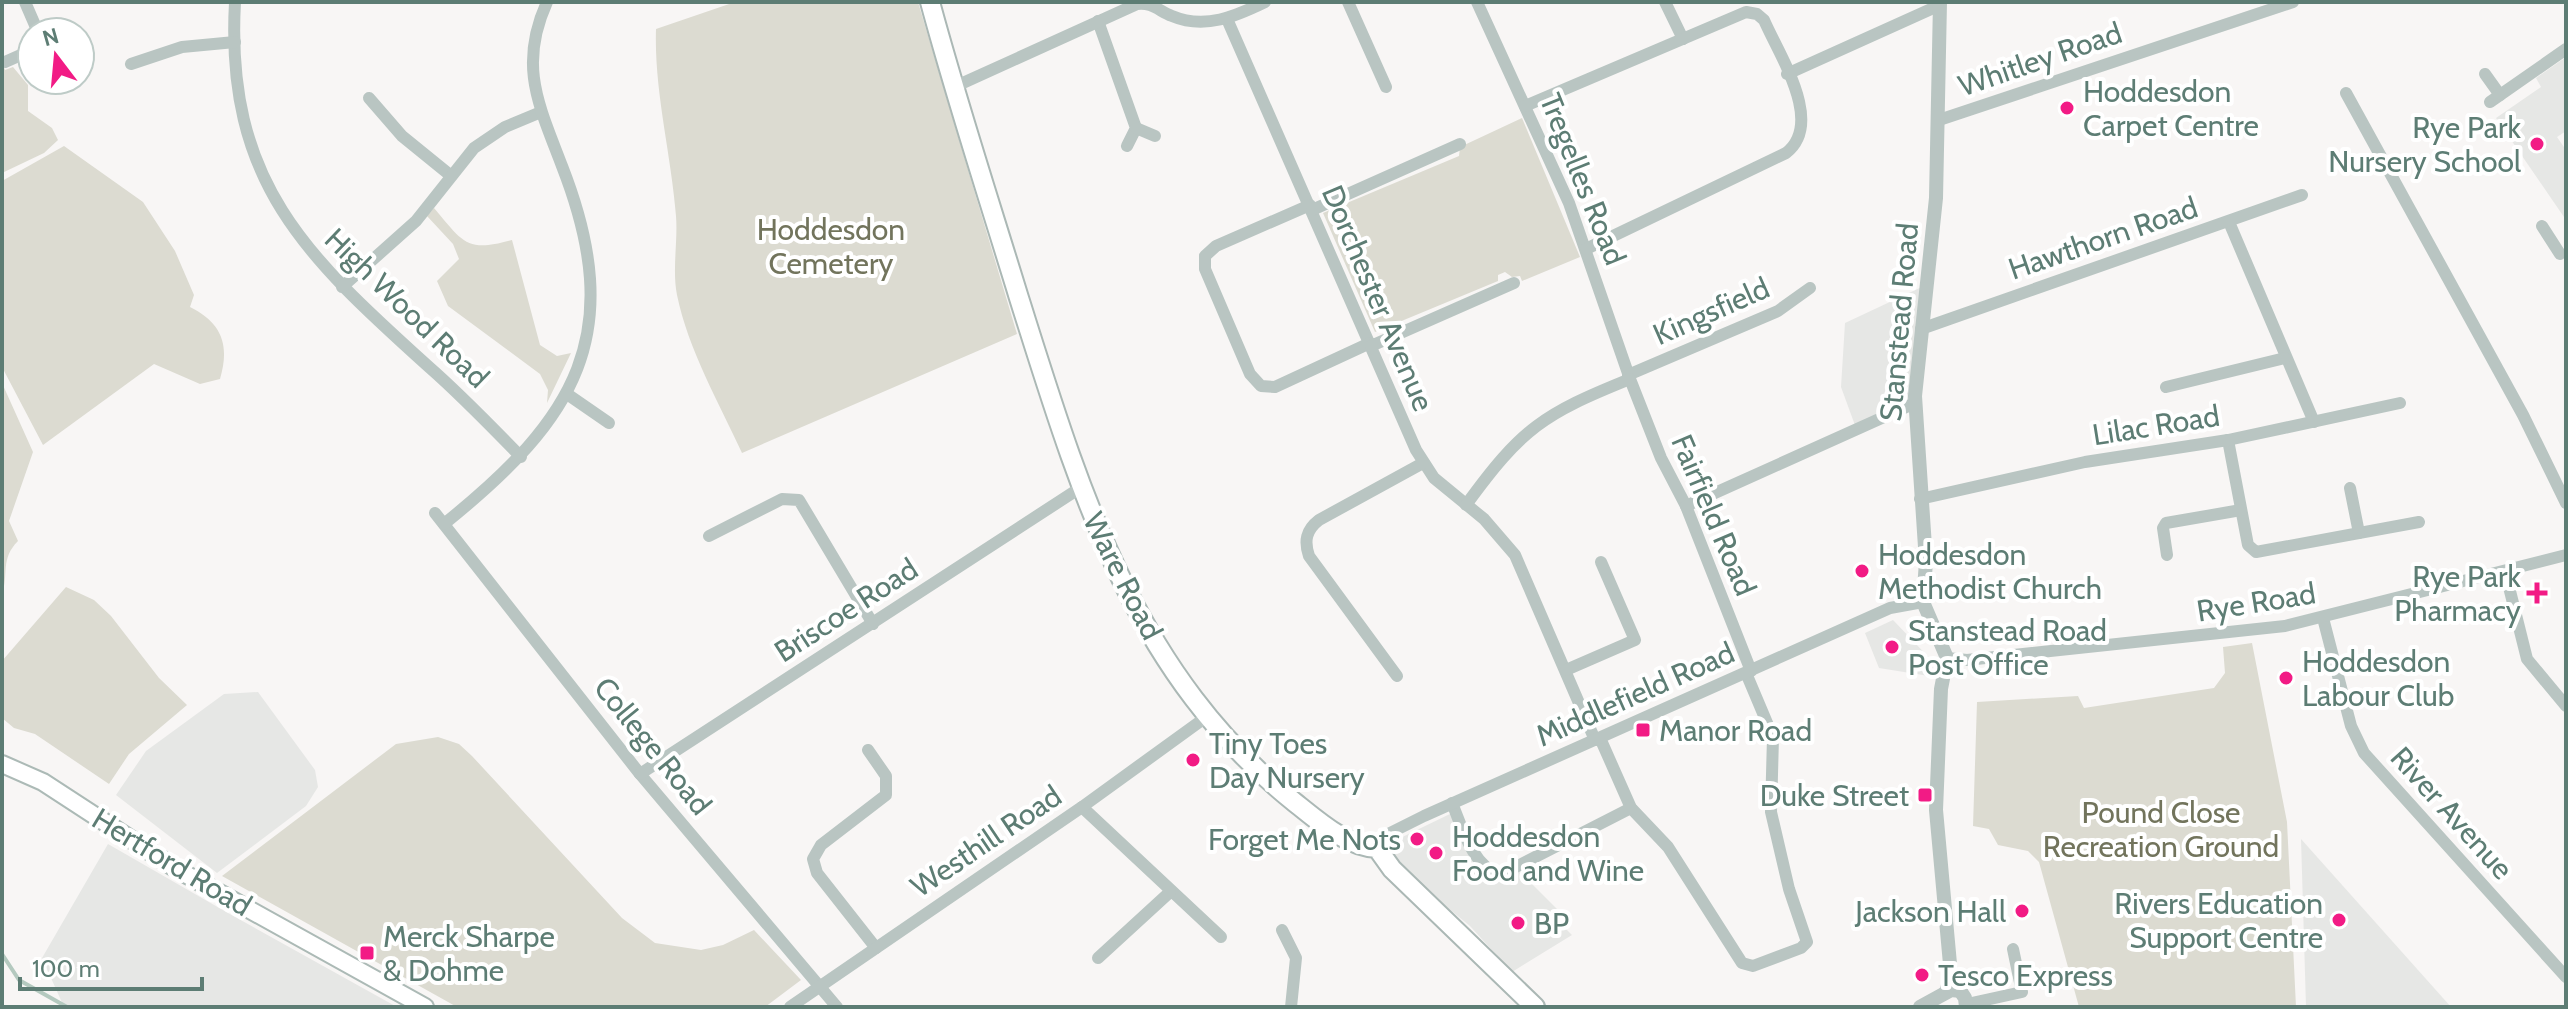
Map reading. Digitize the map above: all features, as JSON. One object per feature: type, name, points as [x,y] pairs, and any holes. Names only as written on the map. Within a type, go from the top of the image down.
[{"type":"main road","name":"Ware Road","points":[[930,2],[1080,488],[1133,605],[1209,715],[1256,769],[1290,798],[1352,841],[1377,848],[1392,869],[1535,1007]]},
{"type":"main road","name":"Hertford Road","points":[[2,764],[43,782],[178,870],[425,1007]]},
{"type":"street","name":"High Wood Road","points":[[235,2],[235,42],[243,115],[262,179],[291,228],[342,287],[452,388],[521,457]]},
{"type":"street","points":[[444,524],[521,457],[548,425],[567,394],[587,340],[588,274],[572,194],[541,112],[533,81],[535,34],[547,2]]},
{"type":"street","points":[[954,87],[1142,2],[1188,21],[1227,19],[1265,2]]},
{"type":"street","points":[[1348,2],[1386,87]]},
{"type":"street","name":"Tregelles Road","points":[[1477,2],[1586,249],[1629,377]]},
{"type":"street","points":[[1665,2],[1683,39]]},
{"type":"street","name":"Whitley Road","points":[[1939,120],[2293,2]]},
{"type":"street","points":[[1787,74],[1940,3]]},
{"type":"street","name":"Stanstead Road","points":[[1940,3],[1935,205],[1915,403],[1926,562],[1923,602],[1947,658]]},
{"type":"street","points":[[1525,106],[1746,12],[1757,14],[1764,20],[1803,120],[1801,135],[1793,148],[1586,249]]},
{"type":"street","name":"Dorchester Avenue","points":[[1227,19],[1423,463],[1440,484],[1496,531],[1523,569],[1566,670],[1631,808],[1668,847],[1744,965],[1756,965],[1801,948],[1807,942],[1789,889],[1773,822],[1773,737],[1749,672]]},
{"type":"street","points":[[1098,21],[1136,128],[1127,146]]},
{"type":"street","points":[[131,64],[182,47],[235,42]]},
{"type":"street","points":[[2485,74],[2495,99],[2566,49]]},
{"type":"street","points":[[5,62],[16,57]]},
{"type":"street","points":[[2346,93],[2535,437],[2566,503]]},
{"type":"street","points":[[369,98],[402,136],[450,175]]},
{"type":"street","points":[[342,287],[416,221],[450,175],[489,136],[541,112]]},
{"type":"street","points":[[1136,128],[1155,136]]},
{"type":"street","points":[[1460,144],[1216,246],[1205,256],[1205,269],[1255,382],[1269,387],[1514,283]]},
{"type":"street","name":"Hawthorn Road","points":[[1921,329],[2302,195]]},
{"type":"street","points":[[2229,222],[2314,422]]},
{"type":"street","points":[[2542,226],[2557,248],[2566,236]]},
{"type":"street","name":"Kingsfield","points":[[1466,505],[1513,445],[1542,419],[1778,311],[1810,288]]},
{"type":"street","points":[[2166,387],[2285,358]]},
{"type":"street","name":"Fairfield Road","points":[[1629,377],[1661,458],[1686,506],[1749,672]]},
{"type":"street","points":[[567,394],[609,423]]},
{"type":"street","points":[[1686,506],[1915,403]]},
{"type":"street","name":"Lilac Road","points":[[1920,499],[2085,462],[2228,440],[2400,403]]},
{"type":"street","points":[[2228,440],[2248,545],[2256,552],[2419,522]]},
{"type":"street","points":[[1397,676],[1309,556],[1306,540],[1309,530],[1319,520],[1423,463]]},
{"type":"street","name":"Briscoe Road","points":[[640,774],[1080,488]]},
{"type":"street","points":[[2350,488],[2359,533]]},
{"type":"street","points":[[709,536],[782,499],[799,500],[873,624]]},
{"type":"street","points":[[2167,555],[2163,528],[2166,523],[2241,510]]},
{"type":"street","name":"College Road","points":[[435,513],[640,774],[837,1007]]},
{"type":"street","name":"Rye Road","points":[[1947,658],[1967,660],[2245,633],[2323,618],[2566,555]]},
{"type":"street","points":[[1566,670],[1635,640],[1601,562]]},
{"type":"street","points":[[2505,571],[2527,659],[2566,706]]},
{"type":"street","name":"Middlefield Road","points":[[1377,848],[1390,833],[1452,803],[1890,608],[1923,602]]},
{"type":"street","name":"River Avenue","points":[[2323,618],[2351,726],[2364,753],[2566,977]]},
{"type":"street","points":[[1947,658],[1941,689],[1936,810],[1951,975],[1960,999]]},
{"type":"street","name":"Westhill Road","points":[[790,1007],[1082,807],[1209,715]]},
{"type":"street","points":[[868,750],[886,776],[886,795],[818,848],[813,859],[817,873],[876,948]]},
{"type":"street","points":[[1452,803],[1477,857],[1500,875],[1631,808]]},
{"type":"street","points":[[1082,807],[1221,937]]},
{"type":"street","points":[[1098,958],[1170,892]]},
{"type":"street","points":[[1282,930],[1296,958],[1291,1007]]},
{"type":"street","points":[[2013,949],[2026,1007]]},
{"type":"street","points":[[1920,1007],[2022,992]]},
{"type":"shaded area","name":"Rye Park Nursery School","points":[[2566,57],[2566,131],[2557,137],[2566,150],[2566,220],[2496,118],[2541,87],[2536,78]]},
{"type":"shaded area","points":[[1926,285],[1915,403],[1856,428],[1841,387],[1845,323]]},
{"type":"shaded area","points":[[1893,620],[1935,664],[1929,676],[1879,668],[1865,633]]},
{"type":"shaded area","points":[[258,692],[315,770],[318,787],[306,806],[217,873],[116,795],[146,751],[224,694]]},
{"type":"shaded area","points":[[1452,813],[1497,877],[1519,871],[1567,919],[1562,925],[1572,935],[1512,972],[1470,926],[1399,868],[1390,852],[1394,841]]},
{"type":"shaded area","name":"Rivers Education Support Centre","points":[[2301,839],[2451,1007],[2306,1007]]},
{"type":"shaded area","points":[[108,844],[397,1007],[64,1007],[42,958]]},
{"type":"green space","name":"Hoddesdon Cemetery","points":[[735,2],[918,2],[1017,334],[742,453],[696,356],[677,295],[676,216],[656,52],[656,29]]},
{"type":"green space","points":[[2,62],[5,70],[13,67],[16,71],[16,96],[28,96],[28,111],[52,128],[58,140],[44,153],[2,173]]},
{"type":"green space","points":[[1522,118],[1580,257],[1522,281],[1520,276],[1512,277],[1505,272],[1498,275],[1498,281],[1375,332],[1323,213],[1459,156],[1460,147]]},
{"type":"green space","points":[[64,146],[143,202],[175,251],[194,295],[190,307],[210,320],[216,328],[221,336],[224,356],[220,379],[200,384],[154,364],[43,445],[2,367],[2,181]]},
{"type":"green space","points":[[434,208],[467,242],[484,245],[512,240],[540,345],[557,356],[571,353],[547,403],[548,390],[540,374],[448,306],[437,281],[459,259],[453,244],[427,216]]},
{"type":"green space","points":[[2,383],[33,452],[9,521],[18,541],[7,560],[2,594]]},
{"type":"green space","points":[[66,587],[94,600],[111,616],[159,678],[187,705],[129,754],[109,784],[35,734],[14,728],[2,718],[2,661]]},
{"type":"green space","name":"Pound Close Recreation Ground","points":[[2252,643],[2287,822],[2296,1007],[2079,1007],[2039,862],[2028,851],[1998,845],[1989,829],[1973,826],[1977,702],[2078,696],[2084,708],[2214,688],[2225,673],[2223,647]]},
{"type":"green space","points":[[438,737],[459,744],[472,756],[622,918],[655,943],[701,950],[723,945],[754,930],[801,980],[765,1007],[457,1007],[222,876],[396,744]]},
{"type":"waterway","points":[[2,954],[19,980],[67,1007]]},
{"type":"place","name":"Hoddesdon Carpet Centre","points":[[2067,108]]},
{"type":"place","name":"Rye Park Nursery School","points":[[2537,144]]},
{"type":"place","name":"Hoddesdon Methodist Church","points":[[1862,571]]},
{"type":"place","name":"Rye Park Pharmacy","points":[[2537,593]]},
{"type":"place","name":"Stanstead Road Post Office","points":[[1892,647]]},
{"type":"place","name":"Hoddesdon Labour Club","points":[[2286,678]]},
{"type":"place","name":"Manor Road","points":[[1643,730]]},
{"type":"place","name":"Tiny Toes Day Nursery","points":[[1193,760]]},
{"type":"place","name":"Duke Street","points":[[1925,795]]},
{"type":"place","name":"Forget Me Nots","points":[[1417,839]]},
{"type":"place","name":"Hoddesdon Food and Wine","points":[[1436,853]]},
{"type":"place","name":"Jackson Hall","points":[[2022,911]]},
{"type":"place","name":"Rivers Education Support Centre","points":[[2339,920]]},
{"type":"place","name":"BP","points":[[1518,923]]},
{"type":"place","name":"Merck Sharpe & Dohme","points":[[367,953]]},
{"type":"place","name":"Tesco Express","points":[[1922,975]]}]
